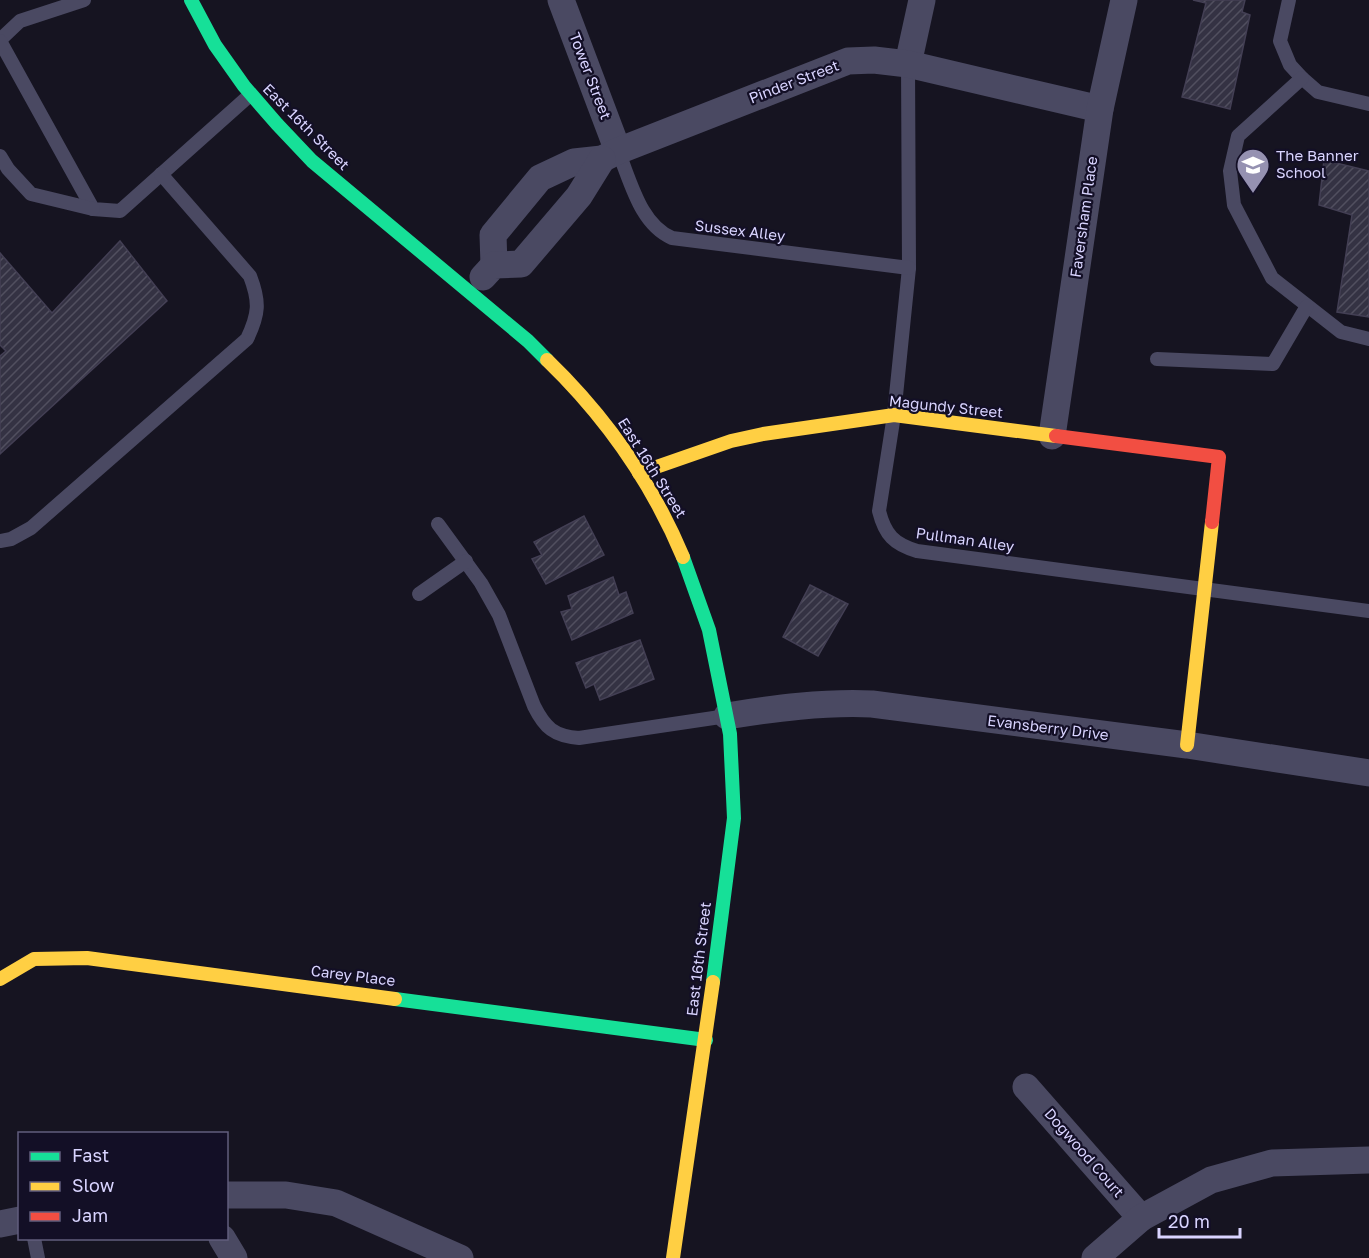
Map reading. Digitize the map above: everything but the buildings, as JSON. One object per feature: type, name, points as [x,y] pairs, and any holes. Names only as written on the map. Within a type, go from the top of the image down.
[{"type":"street","name":"East 16th Street","points":[[191,0],[217,50],[250,95],[312,161],[528,341],[564,376],[604,421],[639,473],[669,524],[692,579],[709,630],[727,716],[734,818],[706,1040],[673,1258]]},
{"type":"street","name":"Tower Street","points":[[561,0],[610,155]]},
{"type":"street","points":[[908,64],[921,0]]},
{"type":"street","name":"Faversham Place","points":[[1052,436],[1100,109],[1124,0]]},
{"type":"street","name":"Pinder Street","points":[[494,265],[493,236],[540,178],[574,162],[610,155],[848,61],[874,60],[908,64],[1100,109]]},
{"type":"street","points":[[469,292],[494,265],[521,264],[579,196],[610,155]]},
{"type":"street","name":"Magundy Street","points":[[639,473],[731,441],[763,434],[894,415],[1219,457],[1204,588]]},
{"type":"street","points":[[1187,745],[1204,588]]},
{"type":"street","name":"Evansberry Drive","points":[[727,716],[804,705],[872,704],[1187,745],[1369,773]]},
{"type":"street","name":"Carey Place","points":[[0,979],[34,959],[87,958],[706,1040]]},
{"type":"street","name":"Dogwood Court","points":[[1026,1087],[1141,1218]]},
{"type":"street","points":[[1095,1258],[1141,1218],[1211,1180],[1272,1163],[1369,1160]]},
{"type":"street","points":[[228,1194],[286,1195],[336,1203],[416,1249],[459,1258]]},
{"type":"street","points":[[0,1224],[18,1220]]},
{"type":"street","points":[[223,1240],[234,1258]]},
{"type":"lane","points":[[84,0],[20,21],[0,40],[93,209]]},
{"type":"lane","points":[[1289,0],[1280,41],[1290,65],[1318,92],[1369,104]]},
{"type":"lane","name":"Pullman Alley","points":[[908,64],[909,268],[894,415],[879,511],[885,530],[897,544],[917,551],[1369,611]]},
{"type":"lane","points":[[1302,78],[1238,136],[1230,171],[1234,205],[1272,278],[1341,332],[1369,339]]},
{"type":"lane","points":[[0,156],[8,169],[32,194],[93,209],[120,211],[250,95]]},
{"type":"lane","name":"Sussex Alley","points":[[610,155],[651,224],[660,233],[672,238],[694,243],[909,268]]},
{"type":"lane","points":[[0,541],[11,539],[31,528],[247,339],[256,321],[258,296],[250,276],[161,174]]},
{"type":"lane","points":[[1157,359],[1273,364],[1307,306]]},
{"type":"lane","points":[[438,524],[466,561],[499,615],[534,706],[540,719],[552,731],[564,736],[579,738],[727,716]]},
{"type":"lane","points":[[419,594],[466,561]]},
{"type":"lane","points":[[34,1240],[38,1258]]},
{"type":"traffic: fast","points":[[191,0],[215,45],[244,86],[312,161],[528,341],[547,360]]},
{"type":"traffic: fast","points":[[683,557],[709,630],[730,734],[734,818],[713,982]]},
{"type":"traffic: fast","points":[[395,999],[706,1040]]},
{"type":"traffic: slow","points":[[547,360],[588,404],[625,452],[657,503],[683,557]]},
{"type":"traffic: slow","points":[[639,473],[731,441],[763,434],[894,415],[1056,436]]},
{"type":"traffic: slow","points":[[1187,745],[1212,522]]},
{"type":"traffic: slow","points":[[0,979],[34,959],[87,958],[395,999]]},
{"type":"traffic: slow","points":[[673,1258],[713,982]]},
{"type":"traffic: jam","points":[[1056,436],[1219,457],[1212,522]]},
{"type":"place","name":"The Banner School","points":[[1253,194]]}]
